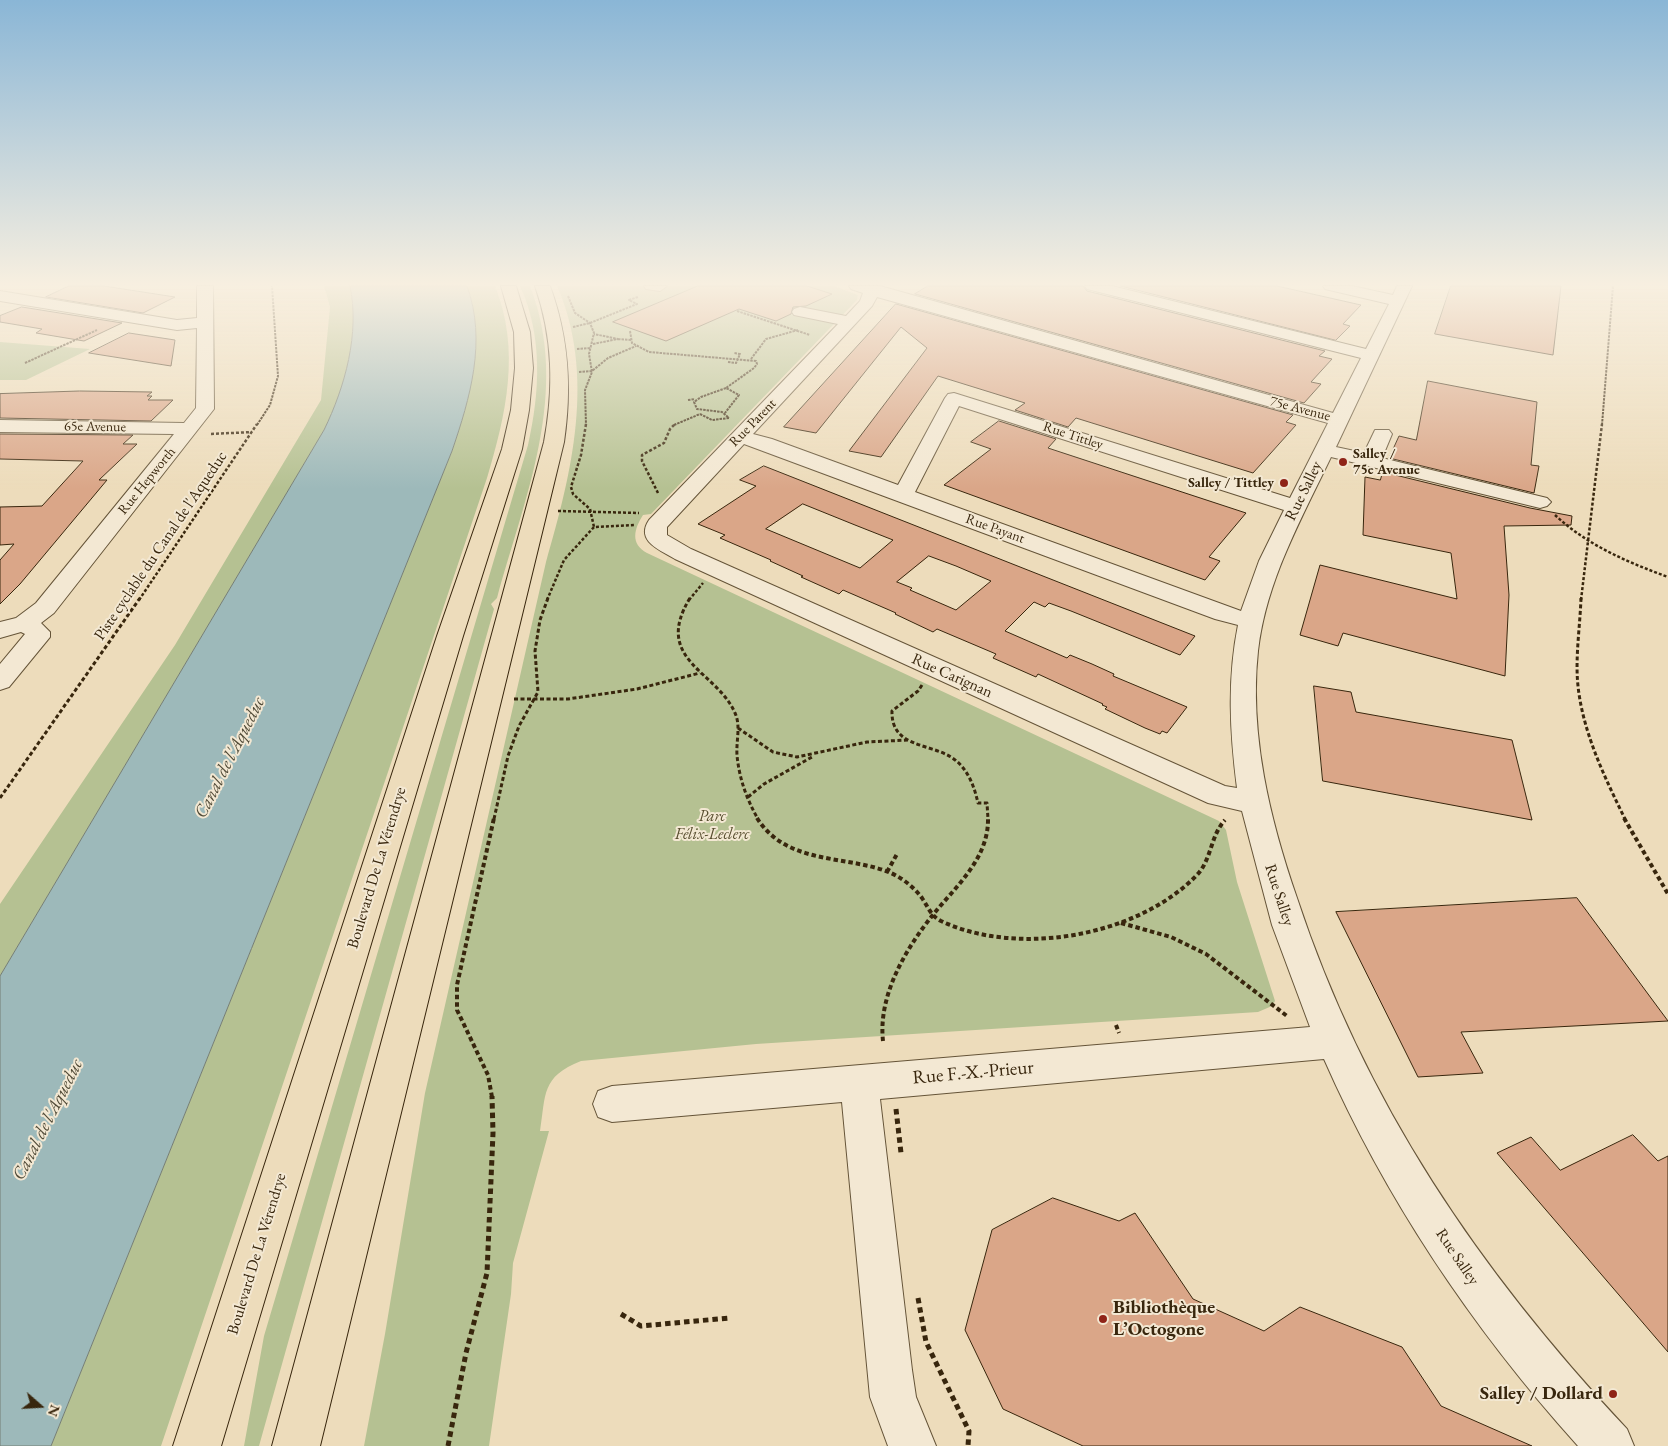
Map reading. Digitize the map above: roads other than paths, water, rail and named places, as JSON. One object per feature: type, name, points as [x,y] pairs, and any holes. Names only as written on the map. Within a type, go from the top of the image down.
[{"type":"main road","name":"Boulevard De La Vérendrye","points":[[197,1446],[450,636],[512,449],[520,410],[524,368],[523,353]]},
{"type":"main road","points":[[296,1446],[554,442],[561,394],[560,353]]},
{"type":"street","name":"Rue Hepworth","points":[[0,630],[25,623],[44,608],[196,432],[205,409],[204,353]]},
{"type":"street","name":"Rue Parent","points":[[647,526],[655,530],[738,428],[816,353]]},
{"type":"street","name":"75e Avenue","points":[[1101,353],[1339,420]]},
{"type":"street","name":"Rue Salley","points":[[1371,354],[1262,579],[1250,620],[1245,660],[1243,704],[1245,748],[1253,803],[1278,893],[1318,1005],[1334,1042],[1401,1172],[1452,1251],[1513,1334],[1610,1446]]},
{"type":"street","name":"Rue Tittley","points":[[903,495],[954,398],[1297,507]]},
{"type":"street","name":"65e Avenue","points":[[0,426],[196,432]]},
{"type":"street","name":"Rue Payant","points":[[738,428],[765,443],[903,495],[1224,614],[1250,620]]},
{"type":"street","points":[[1371,461],[1382,434]]},
{"type":"street","points":[[1325,450],[1540,502]]},
{"type":"street","name":"Rue Carignan","points":[[647,526],[676,550],[1218,795],[1253,803]]},
{"type":"street","points":[[0,681],[38,637],[38,632],[25,623]]},
{"type":"street","name":"Rue F.-X.-Prieur","points":[[612,1104],[876,1092],[1334,1042]]},
{"type":"street","points":[[876,1092],[890,1379],[898,1415],[912,1446]]},
{"type":"water","name":"Canal de l'Aqueduc","points":[[350,353],[475,353],[465,411],[452,451],[51,1446],[0,1446],[0,976],[324,430],[332,413]]},
{"type":"place","name":"Salley / 75e Avenue","points":[[1343,462]]},
{"type":"place","name":"Salley / Tittley","points":[[1284,483]]},
{"type":"place","name":"Bibliothèque L’Octogone","points":[[1103,1319]]},
{"type":"place","name":"Salley / Dollard","points":[[1613,1394]]},
{"type":"park label","name":"Parc Félix-Leclerc","points":[[712,826]]}]
